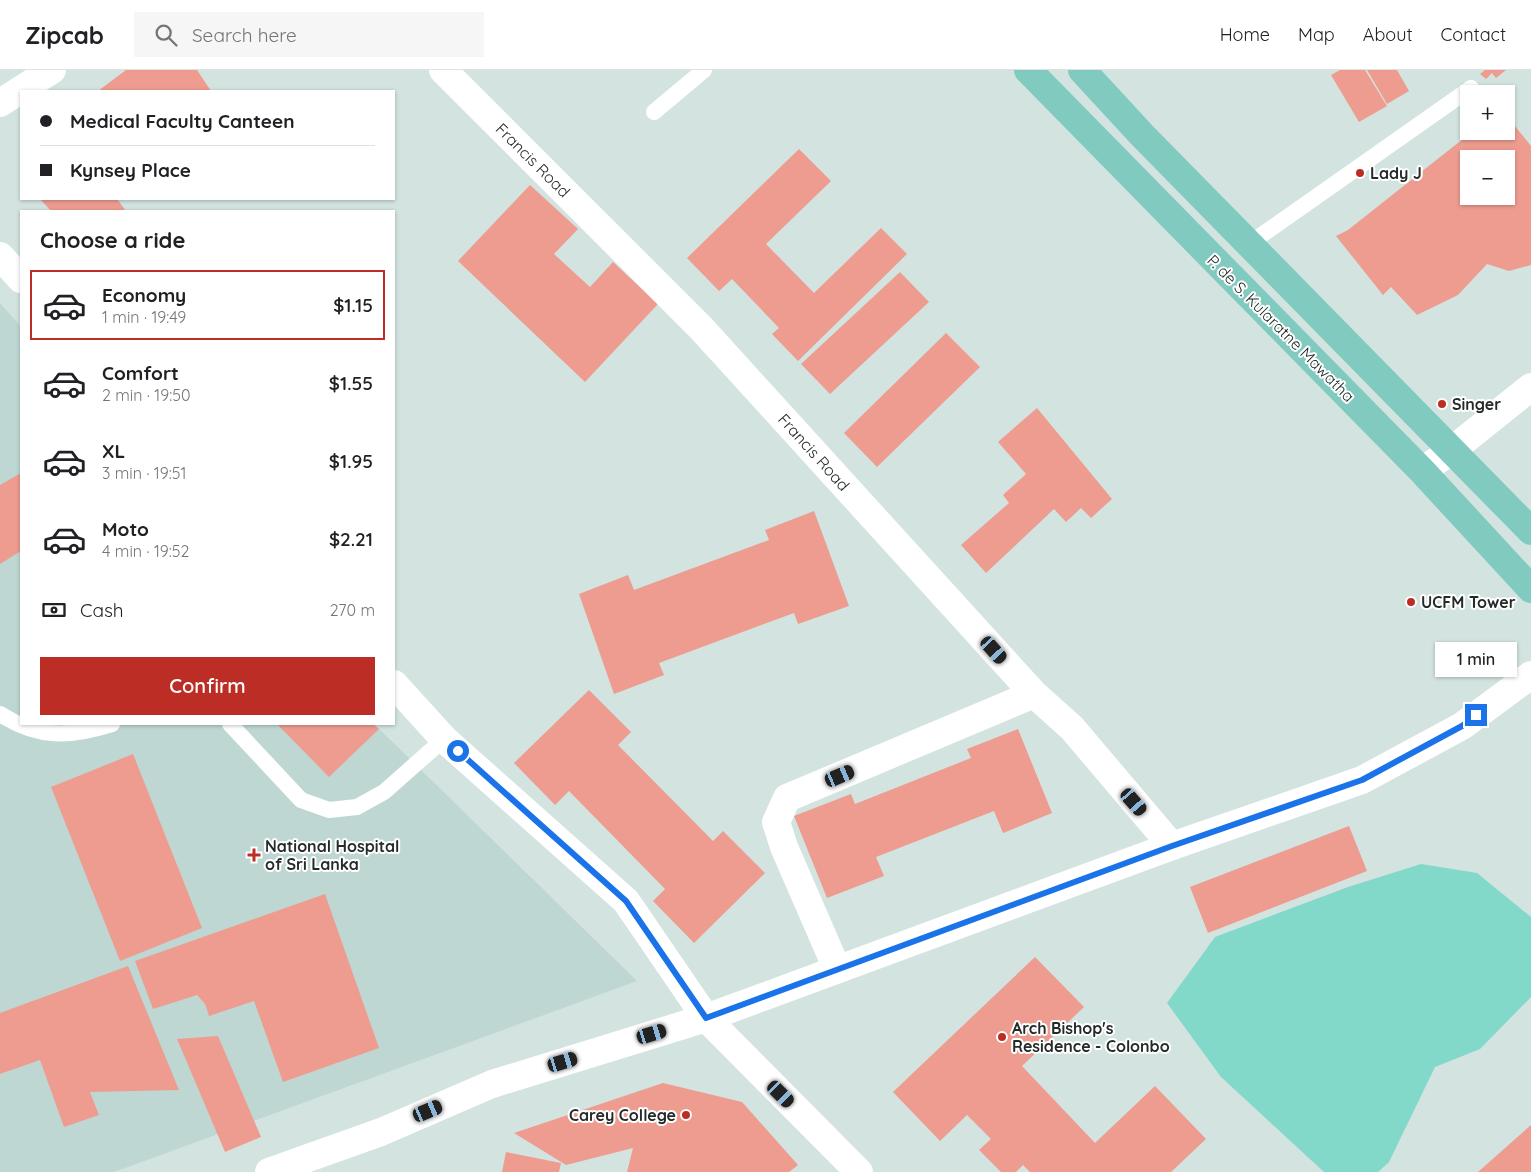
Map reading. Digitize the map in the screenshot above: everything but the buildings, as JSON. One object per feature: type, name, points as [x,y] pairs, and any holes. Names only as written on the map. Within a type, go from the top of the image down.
[{"type":"main road","name":"P. de S. Kularatne Mawatha","points":[[1028,70],[1422,471],[1531,589]]},
{"type":"main road","points":[[1082,70],[1142,135],[1531,531]]},
{"type":"street","points":[[21,90],[52,70]]},
{"type":"street","name":"Francis Road","points":[[443,70],[701,328],[1034,694],[1072,728],[1172,846]]},
{"type":"street","points":[[0,104],[20,91]]},
{"type":"street","points":[[0,256],[20,278]]},
{"type":"street","points":[[1422,471],[1531,387]]},
{"type":"street","points":[[269,1172],[381,1132],[492,1084],[706,1018],[1172,846],[1362,780],[1462,726],[1531,675]]},
{"type":"street","points":[[395,685],[444,739],[626,901],[706,1018],[859,1172]]},
{"type":"street","points":[[837,969],[781,839],[776,822],[787,798],[1034,694]]},
{"type":"lane","points":[[654,112],[704,70]]},
{"type":"lane","points":[[1249,244],[1460,96]]},
{"type":"lane","points":[[0,714],[17,725],[58,734],[87,731],[108,725]]},
{"type":"lane","points":[[231,725],[301,800],[328,810],[357,807],[384,792],[444,739]]},
{"type":"shaded area","name":"National Hospital of Sri Lanka","points":[[0,303],[20,326],[20,725],[375,725],[637,981],[114,1172],[0,1172]]},
{"type":"green space","points":[[1421,864],[1477,873],[1531,917],[1531,997],[1480,1049],[1435,1067],[1389,1162],[1378,1172],[1324,1172],[1221,1077],[1167,1003],[1215,937],[1348,887]]},
{"type":"place","name":"Lady J","points":[[1360,173]]},
{"type":"place","name":"Singer","points":[[1442,404]]},
{"type":"place","name":"UCFM Tower","points":[[1411,602]]},
{"type":"place","name":"National Hospital of Sri Lanka","points":[[254,855]]},
{"type":"place","name":"Arch Bishop's Residence - Colonbo","points":[[1002,1037]]},
{"type":"place","name":"Carey College","points":[[686,1115]]},
{"type":"route","points":[[458,751],[626,901],[706,1018],[1172,846],[1362,780],[1462,726],[1476,715]]}]
